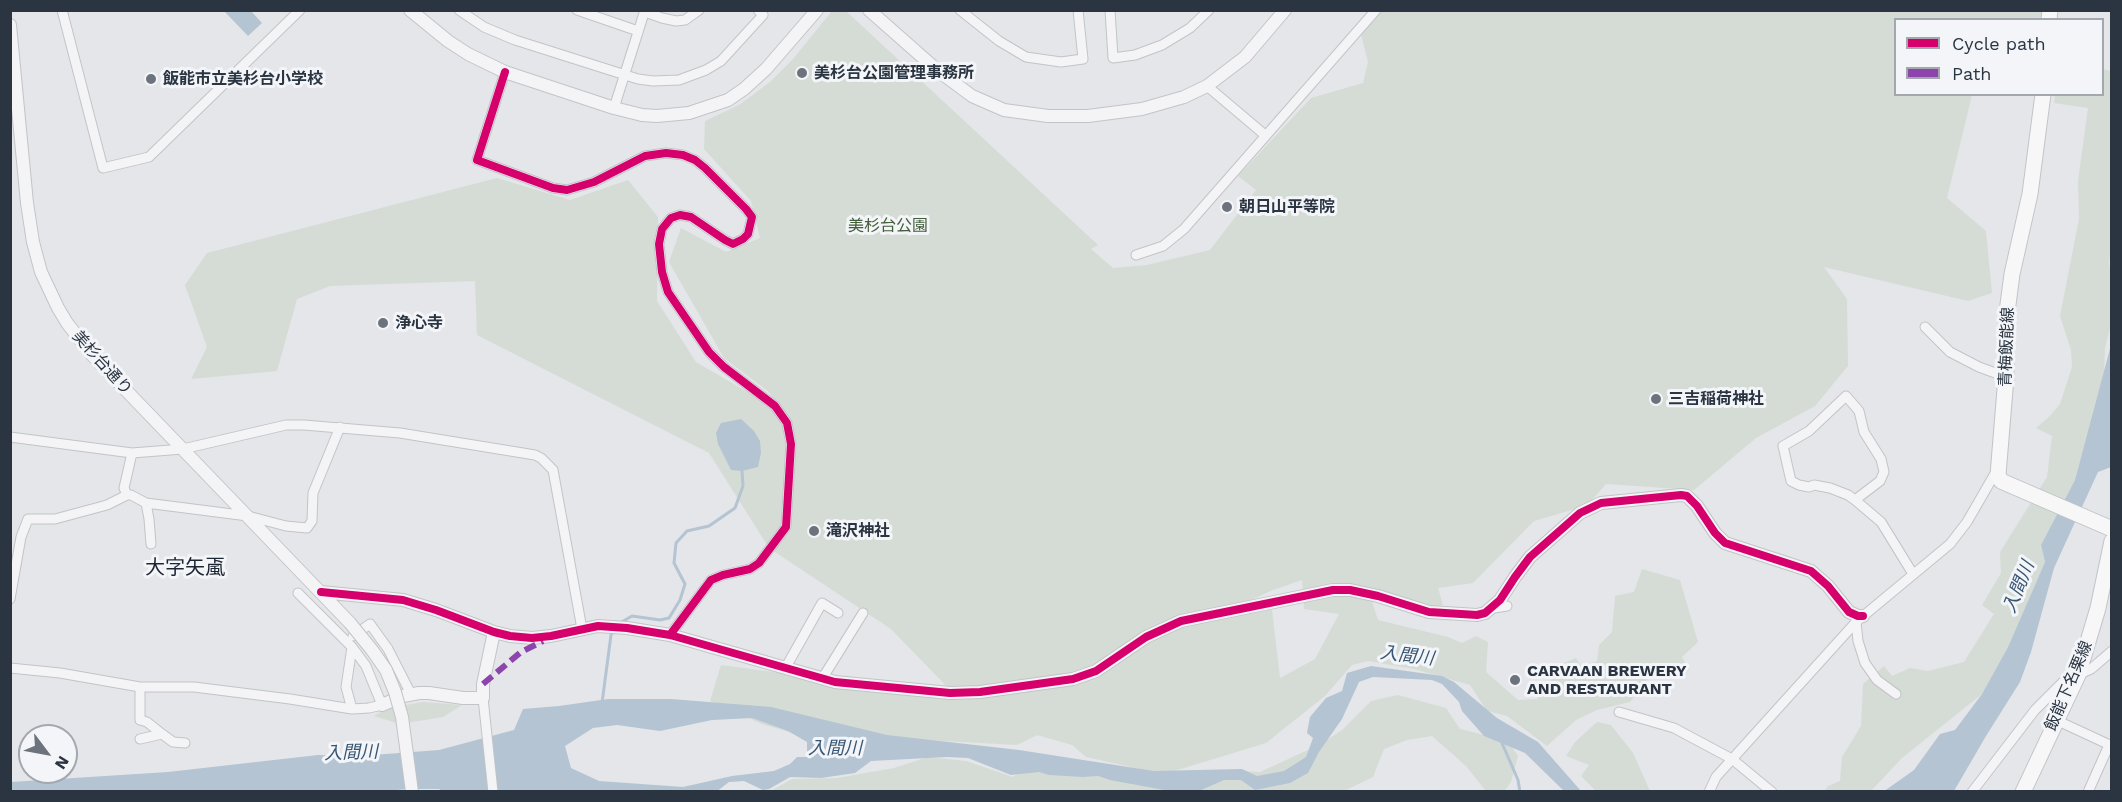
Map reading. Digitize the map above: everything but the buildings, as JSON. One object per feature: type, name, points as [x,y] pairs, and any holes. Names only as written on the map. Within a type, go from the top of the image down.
[{"type":"main road","name":"青梅飯能線","points":[[1998,468],[2006,377],[2006,320],[2012,274],[2030,194],[2043,96]]},
{"type":"main road","points":[[1998,468],[1999,480],[2105,526]]},
{"type":"main road","name":"飯能下名栗線","points":[[2023,792],[2080,669],[2098,608],[2112,542]]},
{"type":"street","points":[[62,10],[103,168],[149,157],[300,10]]},
{"type":"street","points":[[410,10],[448,41],[468,54],[505,72],[642,115],[689,113],[728,100],[766,69],[817,10]]},
{"type":"street","points":[[459,10],[484,27],[515,40],[625,75],[653,81],[679,80],[706,70],[721,61],[763,15],[758,10]]},
{"type":"street","points":[[577,10],[638,31]]},
{"type":"street","points":[[614,108],[645,11],[676,21],[685,20],[699,10]]},
{"type":"street","points":[[960,10],[999,41],[1018,52],[1034,58],[1062,62],[1083,59],[1078,10]]},
{"type":"street","points":[[1110,10],[1113,58],[1135,55],[1162,45],[1190,28],[1209,10]]},
{"type":"street","points":[[872,11],[937,70],[964,90],[1004,110],[1048,116],[1088,116],[1142,109],[1184,97],[1208,86],[1245,57],[1285,10]]},
{"type":"street","points":[[1136,255],[1163,246],[1174,239],[1376,10]]},
{"type":"street","name":"美杉台通り","points":[[10,25],[27,203],[33,242],[41,272],[58,308],[80,340],[350,623],[381,663],[395,692],[402,717],[412,792]]},
{"type":"street","points":[[505,72],[477,160],[553,188],[567,190],[594,182],[645,156],[666,153],[683,155],[695,160],[705,168],[746,208],[752,217],[748,234],[733,244],[691,216],[680,215],[671,218],[662,229],[659,244],[662,272],[668,292],[710,352],[730,373],[759,392],[775,406],[787,423],[791,444],[786,527],[759,562],[750,569],[711,580],[670,635]]},
{"type":"street","points":[[1208,86],[1265,135]]},
{"type":"street","points":[[1925,327],[1950,352],[1979,367],[2006,377]]},
{"type":"street","points":[[1856,500],[1880,480],[1884,472],[1881,459],[1864,432],[1859,411],[1846,396],[1809,431],[1783,446],[1791,481],[1809,487],[1814,485],[1830,488],[1856,500],[1881,522],[1913,574]]},
{"type":"street","points":[[10,437],[132,453],[183,450],[286,425],[340,427],[412,435],[516,451],[541,458],[553,470],[582,629]]},
{"type":"street","points":[[10,598],[21,537],[28,519],[66,517],[107,505],[127,495],[146,503],[248,516],[286,526],[307,528],[312,521],[312,493],[340,427]]},
{"type":"street","points":[[127,495],[124,488],[132,453]]},
{"type":"street","points":[[1709,792],[1716,777],[1859,619],[1945,549],[1957,536],[1998,468]]},
{"type":"street","points":[[1494,608],[1530,557],[1580,513],[1601,503],[1687,496],[1725,543],[1811,572],[1828,586],[1850,612],[1858,616],[1858,641],[1865,663],[1877,680],[1896,694]]},
{"type":"street","points":[[146,503],[151,544]]},
{"type":"street","points":[[321,592],[403,600],[494,632],[532,638],[582,629],[610,627],[670,635],[835,682],[950,693],[980,692],[1073,679],[1096,671],[1146,637],[1181,621],[1333,590],[1350,590],[1378,596],[1429,612],[1477,615],[1494,608],[1507,606]]},
{"type":"street","points":[[298,593],[349,643],[366,666],[382,705]]},
{"type":"street","points":[[786,667],[816,624],[822,603],[838,613]]},
{"type":"street","points":[[822,679],[863,613]]},
{"type":"street","points":[[352,709],[346,687],[349,643],[370,624],[388,649],[411,694]]},
{"type":"street","points":[[493,792],[484,721],[483,684],[494,632]]},
{"type":"street","points":[[1972,792],[2035,710],[2080,669],[2091,669],[2112,651]]},
{"type":"street","points":[[10,668],[60,673],[140,687],[194,687],[352,709],[382,705],[411,694],[429,693],[463,698],[483,698]]},
{"type":"street","points":[[140,687],[140,720],[147,722],[173,742],[185,742]]},
{"type":"street","points":[[1619,712],[1674,728],[1732,759],[1772,792]]},
{"type":"street","points":[[2056,720],[2110,746],[2088,792]]},
{"type":"street","points":[[140,739],[162,734]]},
{"type":"green space","name":"美杉台公園","points":[[832,11],[846,11],[1098,245],[1091,249],[1113,268],[1147,265],[1210,250],[1256,190],[1238,176],[1311,98],[1363,83],[1368,62],[1361,34],[1380,11],[2043,11],[2042,18],[1894,18],[1894,96],[1972,96],[1947,198],[1986,231],[1992,293],[1968,301],[1824,267],[1847,299],[1848,366],[1815,406],[1756,438],[1694,490],[1606,484],[1592,500],[1575,509],[1534,521],[1473,583],[1438,588],[1443,605],[1430,608],[1368,589],[1378,620],[1448,637],[1462,643],[1476,636],[1488,642],[1486,672],[1518,700],[1537,699],[1564,663],[1576,658],[1581,666],[1597,661],[1599,645],[1612,632],[1615,596],[1634,592],[1642,569],[1680,580],[1698,642],[1682,657],[1689,669],[1683,679],[1675,678],[1668,668],[1656,669],[1630,702],[1597,710],[1576,720],[1547,746],[1507,716],[1487,711],[1470,685],[1414,669],[1368,661],[1352,665],[1325,696],[1266,743],[1171,772],[1149,771],[1086,757],[1072,745],[1037,735],[1017,745],[889,738],[809,738],[762,724],[710,701],[721,665],[956,696],[891,629],[769,548],[709,453],[477,335],[475,281],[330,286],[297,299],[277,371],[191,379],[207,347],[185,285],[207,253],[497,178],[570,200],[628,180],[658,217],[657,301],[696,362],[782,412],[769,392],[724,358],[669,262],[681,228],[726,252],[760,238],[751,201],[704,149],[705,121],[739,105],[770,82],[793,59]],"holes":[[[1302,580],[1304,609],[1339,614],[1315,659],[1280,678],[1272,610],[1246,612],[1251,600]]]},
{"type":"green space","points":[[2104,69],[2111,71],[2112,238],[2109,263],[2112,281],[2111,325],[2105,348],[2104,376],[2075,480],[2041,545],[2045,562],[2008,647],[1982,694],[1902,758],[1871,791],[1824,792],[1828,786],[1840,781],[1842,757],[1861,726],[1863,684],[1884,666],[1892,676],[1910,668],[1928,671],[1964,662],[1994,614],[1982,605],[2001,573],[2000,552],[2047,477],[2052,436],[2036,428],[2060,404],[2072,367],[2071,350],[2060,316],[2079,219],[2078,181],[2088,108],[2054,103],[2055,96],[2104,96]]},
{"type":"green space","points":[[1398,695],[1446,708],[1460,729],[1508,741],[1518,756],[1511,782],[1504,792],[1486,791],[1466,766],[1432,736],[1407,740],[1384,749],[1373,777],[1346,790],[1312,792],[769,792],[792,779],[837,778],[894,768],[928,757],[966,761],[1013,777],[1029,766],[1119,779],[1238,771],[1260,772],[1321,744],[1342,730],[1371,701]]},
{"type":"green space","points":[[423,702],[462,705],[443,717],[400,724],[374,716],[388,708]]},
{"type":"green space","points":[[1597,722],[1611,725],[1633,753],[1650,791],[1596,791],[1581,776],[1589,765],[1566,756],[1575,742]]},
{"type":"water","points":[[224,11],[251,11],[262,23],[248,36]]},
{"type":"water","name":"入間川","points":[[2111,345],[2111,467],[2098,472],[2054,568],[2031,652],[2020,682],[1954,791],[1883,792],[1914,770],[1940,734],[1955,730],[1982,694],[2008,647],[2045,562],[2041,545],[2075,480]]},
{"type":"water","points":[[741,419],[754,431],[760,441],[761,453],[758,467],[742,471],[731,470],[718,444],[716,433],[721,423]]},
{"type":"water","points":[[1371,666],[1442,676],[1454,682],[1497,718],[1538,742],[1581,791],[1564,791],[1525,753],[1484,736],[1462,711],[1459,702],[1442,684],[1432,680],[1373,677],[1359,682],[1342,719],[1319,752],[1308,773],[1290,783],[1255,790],[1241,780],[1224,780],[1199,791],[1175,792],[1098,776],[1049,775],[1039,772],[1011,775],[968,758],[947,757],[871,761],[855,773],[821,778],[790,777],[763,790],[744,781],[729,782],[716,792],[443,792],[439,789],[409,789],[371,792],[11,792],[11,782],[78,784],[78,778],[168,772],[318,755],[359,756],[439,750],[514,730],[523,709],[608,699],[671,699],[771,707],[887,735],[1019,750],[1154,771],[1242,769],[1257,776],[1284,771],[1306,757],[1313,738],[1307,733],[1310,717],[1326,698],[1342,691],[1347,673]],"holes":[[[752,718],[788,731],[807,742],[807,757],[797,757],[790,764],[774,771],[732,776],[683,787],[599,781],[571,768],[565,746],[593,728],[617,725],[660,731],[712,720]]]},
{"type":"waterway","points":[[620,623],[632,616],[660,620],[669,618],[680,600],[685,584],[674,563],[676,543],[687,531],[709,526],[735,508],[743,486],[742,471]]},
{"type":"waterway","points":[[602,703],[611,635],[614,630]]},
{"type":"waterway","name":"入間川","points":[[1502,743],[1518,780],[1520,792]]},
{"type":"marked path","points":[[483,684],[521,652],[543,641]]},
{"type":"cycle path","points":[[505,72],[477,160],[553,188],[567,190],[594,182],[645,156],[666,153],[683,155],[695,160],[705,168],[752,217],[748,234],[733,244],[691,217],[680,215],[671,218],[662,229],[659,244],[662,272],[668,292],[709,352],[724,367],[775,406],[787,423],[791,444],[786,527],[759,563],[750,569],[711,580],[670,635]]},
{"type":"cycle path","points":[[321,592],[403,600],[510,636],[532,638],[551,636],[598,626],[627,628],[670,635],[835,682],[950,693],[980,692],[1073,679],[1096,671],[1146,637],[1181,621],[1333,590],[1350,590],[1378,596],[1429,612],[1477,615],[1485,613],[1500,600],[1530,557],[1580,513],[1601,503],[1681,495],[1687,496],[1697,506],[1715,533],[1725,543],[1811,571],[1828,586],[1849,612],[1863,616]]},
{"type":"place","name":"美杉台公園管理事務所","points":[[802,73]]},
{"type":"place","name":"飯能市立美杉台小学校","points":[[151,79]]},
{"type":"place","name":"朝日山平等院","points":[[1227,207]]},
{"type":"place","name":"浄心寺","points":[[383,323]]},
{"type":"place","name":"三吉稲荷神社","points":[[1656,399]]},
{"type":"place","name":"滝沢神社","points":[[814,531]]},
{"type":"place","name":"CARVAAN BREWERY AND RESTAURANT","points":[[1515,680]]},
{"type":"district","name":"大字矢颪","points":[[185,568]]}]
